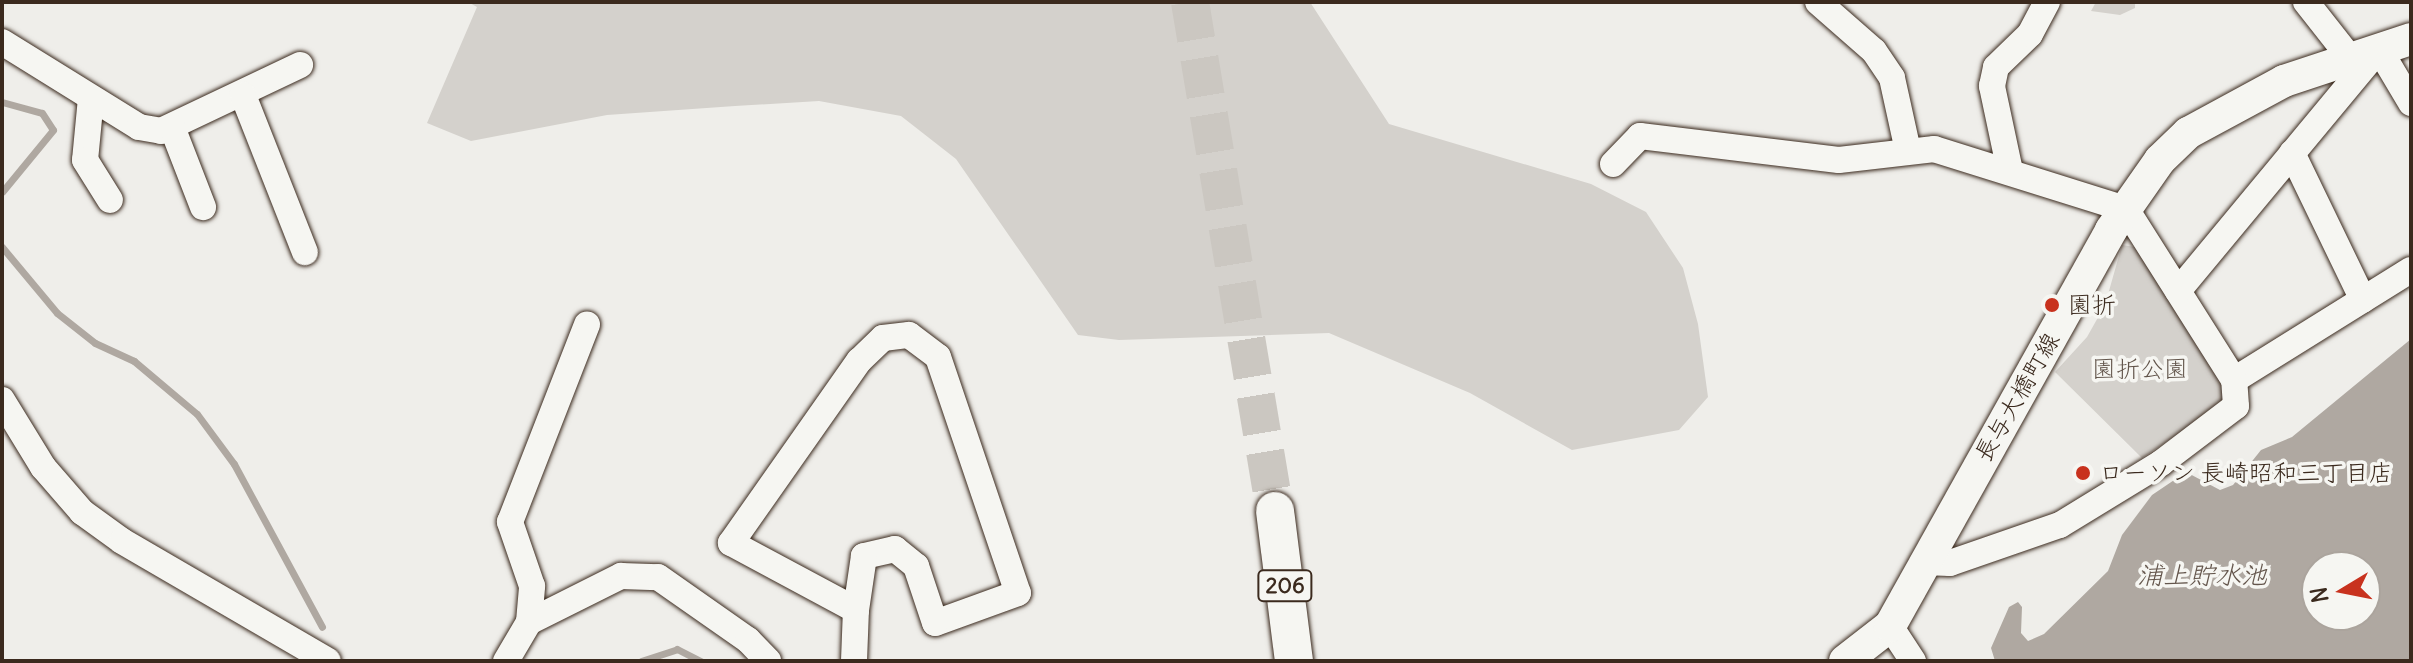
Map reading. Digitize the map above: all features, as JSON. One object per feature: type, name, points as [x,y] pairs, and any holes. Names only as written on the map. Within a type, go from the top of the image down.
[{"type":"highway","name":"206","points":[[1294,661],[1284,512],[1310,661]]},
{"type":"main road","name":"長与大橋町線","points":[[1845,661],[1890,626],[1923,562],[2126,209],[2160,160],[2188,133],[2284,81],[2411,39]]},
{"type":"street","points":[[1818,2],[1874,51],[1892,78],[1908,151]]},
{"type":"street","points":[[2010,171],[1994,76],[2004,58],[2030,34],[2047,2]]},
{"type":"street","points":[[2306,2],[2364,54],[2411,103]]},
{"type":"street","points":[[2,42],[139,127],[161,131],[243,95],[300,65]]},
{"type":"street","points":[[2178,291],[2292,153],[2364,54]]},
{"type":"street","points":[[243,95],[305,252]]},
{"type":"street","points":[[91,98],[85,160],[110,200]]},
{"type":"street","points":[[172,127],[203,207]]},
{"type":"street","points":[[1613,164],[1640,136],[1839,160],[1934,149],[2126,209],[2234,380],[2236,406],[2161,463],[2060,525],[1950,563],[1923,562]]},
{"type":"street","points":[[2292,153],[2363,300]]},
{"type":"street","points":[[2234,380],[2411,270]]},
{"type":"street","points":[[506,661],[529,622],[532,586],[510,522],[587,325]]},
{"type":"street","points":[[854,661],[856,610],[864,556],[895,549],[916,566],[935,623],[1018,593],[938,357],[909,335],[883,338],[859,361],[731,543],[856,610]]},
{"type":"street","points":[[2,400],[43,467],[82,512],[122,541],[328,661]]},
{"type":"street","points":[[529,622],[621,576],[658,577],[748,640],[768,661]]},
{"type":"street","points":[[1890,626],[1913,661]]},
{"type":"green space","points":[[468,2],[1310,2],[1389,124],[1591,184],[1646,212],[1683,268],[1698,324],[1708,397],[1679,430],[1572,450],[1470,393],[1329,333],[1119,340],[1078,335],[956,159],[901,116],[819,101],[607,115],[471,141],[427,123],[477,7]]},
{"type":"green space","points":[[2096,2],[2135,2],[2135,8],[2120,15],[2091,11]]},
{"type":"green space","name":"園折公園","points":[[2122,245],[2135,247],[2223,382],[2224,403],[2142,458],[2055,372],[2087,337],[2105,305]]},
{"type":"water","name":"浦上貯水池","points":[[2411,339],[2411,661],[1995,661],[1991,648],[2009,607],[2018,602],[2022,607],[2021,633],[2028,641],[2044,634],[2108,571],[2122,535],[2152,495],[2186,472],[2220,490],[2233,485],[2261,450],[2292,437]]},
{"type":"waterway","points":[[2,102],[42,113],[53,130],[2,192]]},
{"type":"waterway","points":[[2,247],[57,313],[95,343],[134,361],[197,414],[234,464],[322,627]]},
{"type":"waterway","points":[[641,661],[677,649],[701,661]]},
{"type":"tunnel","points":[[1190,2],[1275,511]]},
{"type":"place","name":"園折","points":[[2052,305]]},
{"type":"place","name":"ローソン 長崎昭和三丁目店","points":[[2083,473]]}]
